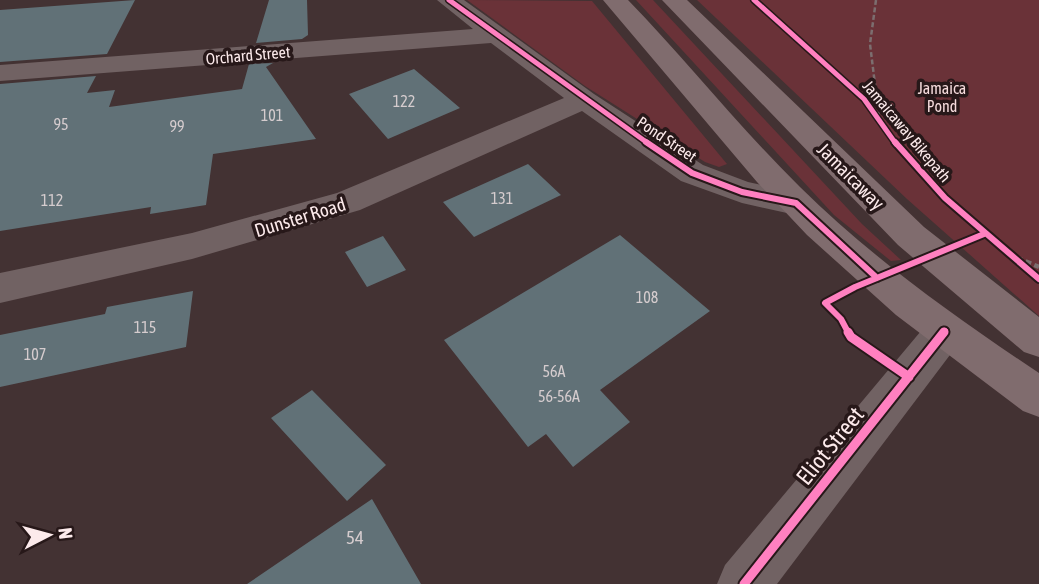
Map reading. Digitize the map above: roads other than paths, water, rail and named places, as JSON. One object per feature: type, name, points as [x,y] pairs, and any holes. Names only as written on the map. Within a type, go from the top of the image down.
[{"type":"highway","points":[[615,0],[796,203],[856,260],[944,331],[1039,397]]},
{"type":"highway","name":"Jamaicaway","points":[[674,0],[911,236],[1039,340]]},
{"type":"street","name":"Pond Street","points":[[449,0],[584,100],[692,173],[742,192],[796,203]]},
{"type":"street","name":"Orchard Street","points":[[0,73],[496,35]]},
{"type":"street","name":"Dunster Road","points":[[0,288],[192,246],[348,202],[584,100]]},
{"type":"street","name":"Eliot Street","points":[[744,584],[944,331]]},
{"type":"park label","name":"Jamaica Pond","points":[[942,97]]}]
